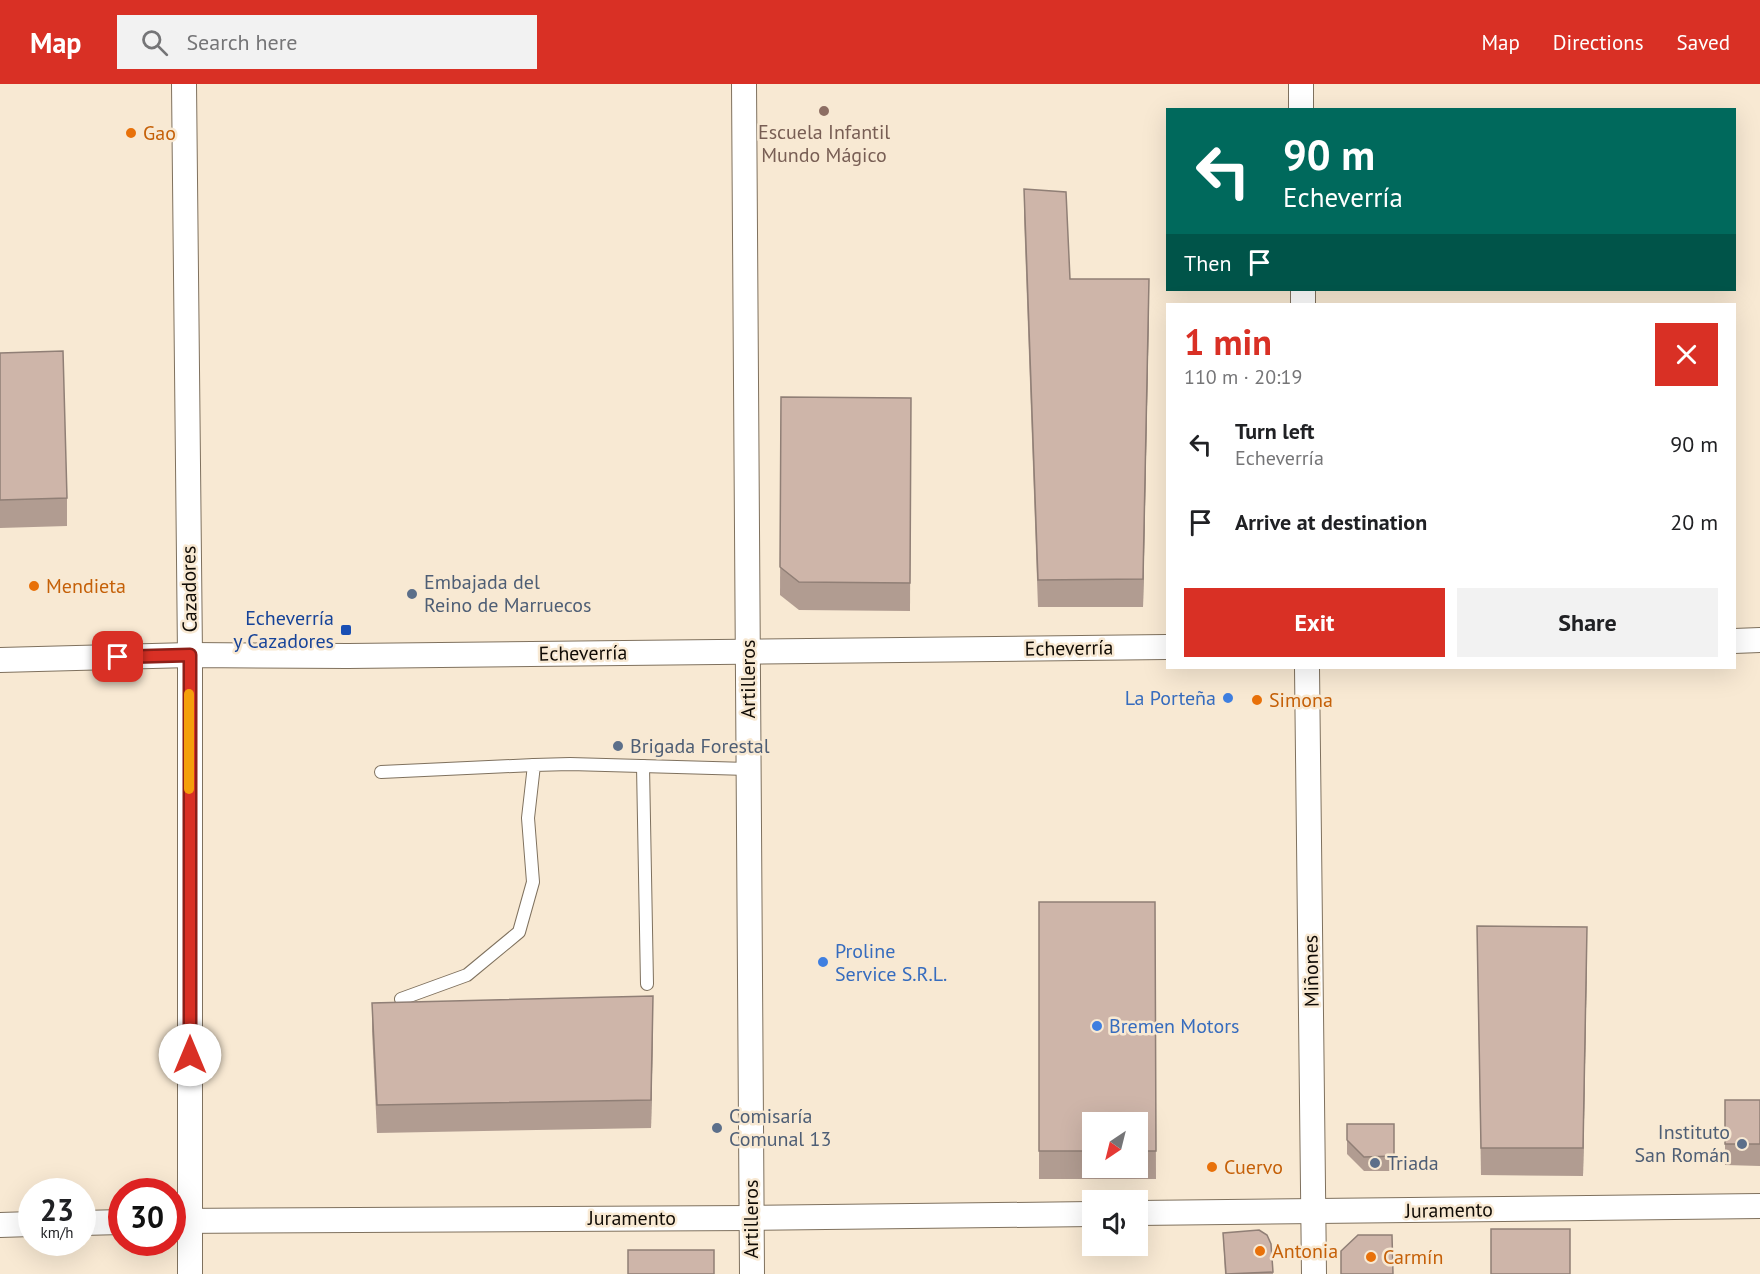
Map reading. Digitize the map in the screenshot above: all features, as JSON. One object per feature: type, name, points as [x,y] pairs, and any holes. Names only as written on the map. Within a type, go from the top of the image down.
[{"type":"street","name":"Cazadores","points":[[183,1178],[190,655],[184,84]]},
{"type":"street","name":"Artilleros","points":[[744,84],[752,1274]]},
{"type":"street","points":[[1301,84],[1301,108]]},
{"type":"street","points":[[1736,641],[1760,640]]},
{"type":"street","name":"Echeverría","points":[[0,660],[190,655],[1166,647]]},
{"type":"street","name":"Miñones","points":[[1307,669],[1314,1274]]},
{"type":"street","name":"Juramento","points":[[1148,1213],[1760,1206]]},
{"type":"street","name":"Juramento","points":[[186,1220],[1082,1214]]},
{"type":"street","points":[[0,1225],[18,1224]]},
{"type":"street","name":"Cazadores","points":[[186,1247],[190,1274]]},
{"type":"lane","points":[[381,772],[570,764],[748,769]]},
{"type":"lane","points":[[401,999],[467,975],[519,932],[533,882],[528,818],[534,765]]},
{"type":"lane","points":[[643,766],[647,984]]},
{"type":"building","points":[[1024,189],[1066,192],[1070,279],[1149,279],[1143,579],[1038,580]]},
{"type":"building","points":[[63,351],[67,498],[0,500],[0,353]]},
{"type":"building","points":[[781,397],[911,398],[910,583],[799,582],[780,567]]},
{"type":"building","name":"Bremen Motors","points":[[1039,902],[1155,902],[1156,1151],[1148,1151],[1148,1112],[1082,1112],[1082,1151],[1039,1151]]},
{"type":"building","points":[[1477,926],[1587,927],[1583,1148],[1481,1148]]},
{"type":"building","points":[[653,996],[651,1100],[377,1105],[372,1003]]},
{"type":"building","points":[[1725,1100],[1760,1100],[1760,1144],[1725,1144]]},
{"type":"building","points":[[1347,1124],[1394,1124],[1394,1156],[1364,1157],[1347,1140]]},
{"type":"building","points":[[1491,1229],[1570,1229],[1570,1274],[1491,1274]]},
{"type":"building","points":[[1259,1230],[1267,1235],[1271,1244],[1273,1272],[1226,1274],[1223,1233]]},
{"type":"building","points":[[1358,1235],[1392,1235],[1393,1274],[1341,1274],[1341,1251]]},
{"type":"building","points":[[628,1250],[714,1250],[714,1274],[628,1274]]},
{"type":"slow traffic","points":[[189,694],[189,789]]},
{"type":"place","name":"Escuela Infantil Mundo Mágico","points":[[824,111]]},
{"type":"place","name":"Gao","points":[[131,133]]},
{"type":"place","name":"Mendieta","points":[[34,586]]},
{"type":"place","name":"Embajada del Reino de Marruecos","points":[[412,594]]},
{"type":"place","name":"Echeverría y Cazadores","points":[[346,630]]},
{"type":"place","name":"La Porteña","points":[[1228,698]]},
{"type":"place","name":"Simona","points":[[1257,700]]},
{"type":"place","name":"Brigada Forestal","points":[[618,746]]},
{"type":"place","name":"Proline Service S.R.L.","points":[[823,962]]},
{"type":"place","name":"Bremen Motors","points":[[1097,1026]]},
{"type":"place","name":"Comisaría Comunal 13","points":[[717,1128]]},
{"type":"place","name":"Instituto San Román","points":[[1742,1144]]},
{"type":"place","name":"Triada","points":[[1375,1163]]},
{"type":"place","name":"Cuervo","points":[[1212,1167]]},
{"type":"place","name":"Antonia","points":[[1260,1251]]},
{"type":"place","name":"Carmín","points":[[1371,1257]]},
{"type":"route","points":[[118,657],[190,655],[190,1055]]}]
